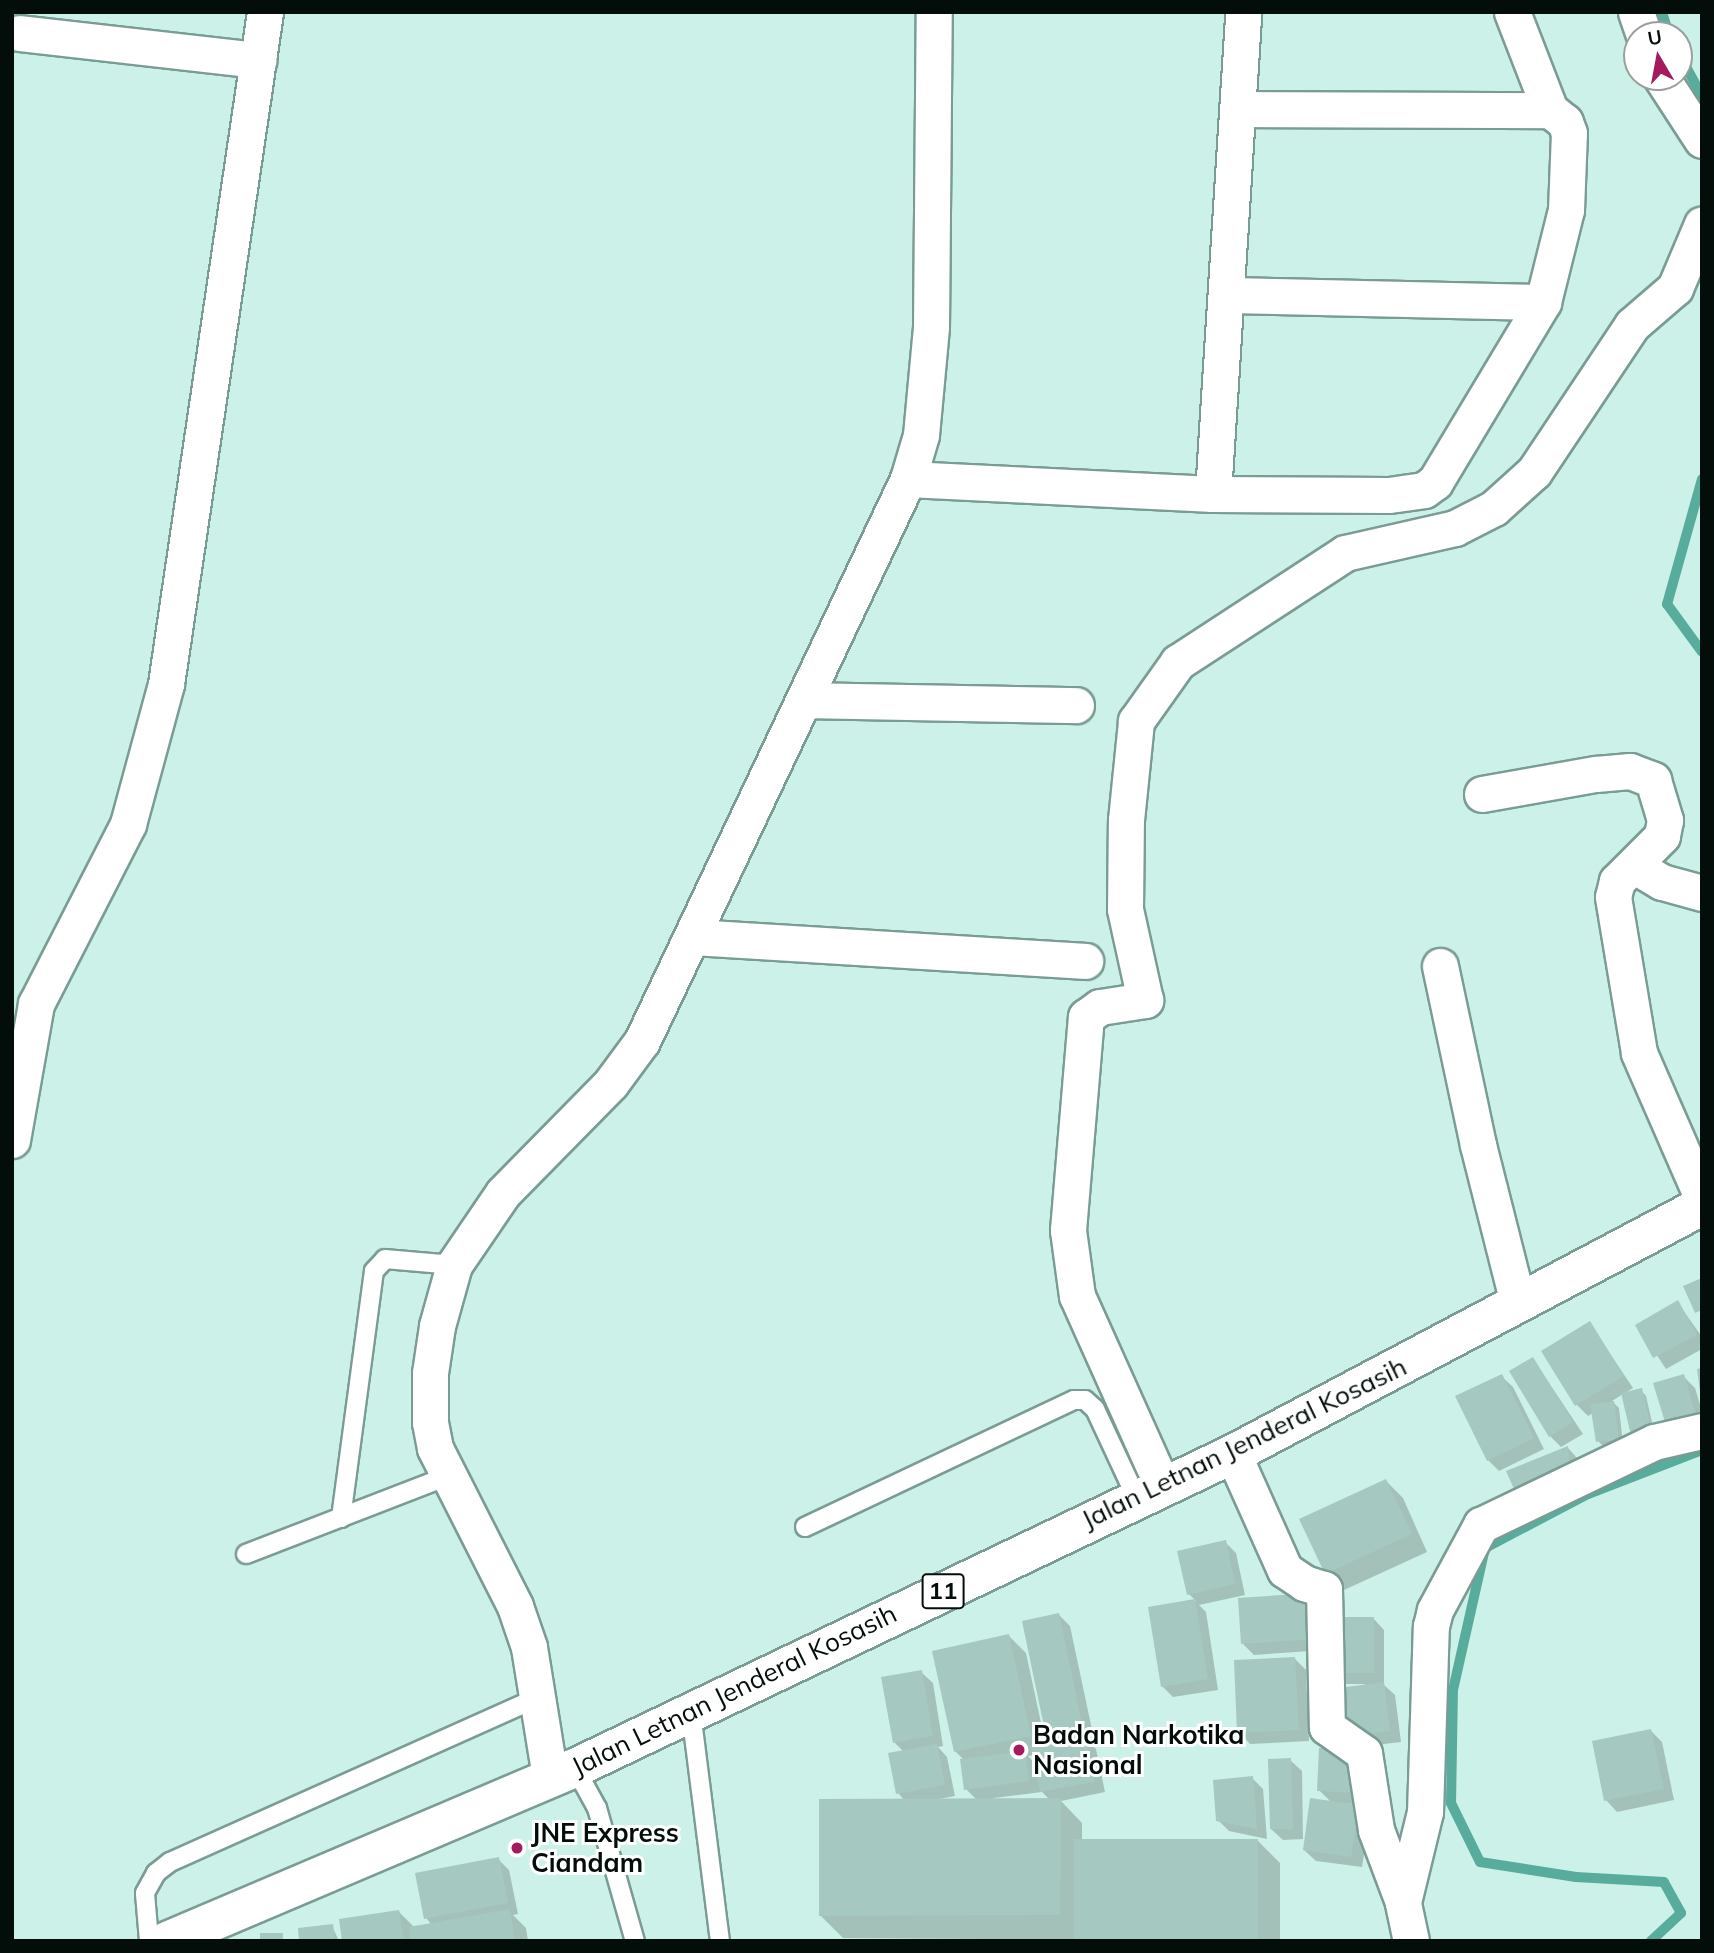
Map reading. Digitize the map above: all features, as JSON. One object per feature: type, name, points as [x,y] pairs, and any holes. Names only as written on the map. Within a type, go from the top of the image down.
[{"type":"highway","name":"Jalan Letnan Jenderal Kosasih","points":[[167,1941],[563,1773],[1149,1491],[1233,1454],[1702,1206]]},
{"type":"street","points":[[12,1140],[36,1004],[128,824],[166,684],[265,12]]},
{"type":"street","points":[[563,1773],[537,1698],[529,1647],[516,1605],[446,1477],[430,1422],[430,1373],[454,1265],[530,1161],[626,1064],[694,937],[908,479],[921,435],[931,327],[934,12]]},
{"type":"street","points":[[1213,494],[1243,12]]},
{"type":"street","points":[[908,479],[1213,494],[1389,495],[1424,490],[1444,469],[1543,302],[1566,210],[1570,150],[1565,122],[1550,110],[1512,12]]},
{"type":"street","points":[[20,33],[258,60]]},
{"type":"street","points":[[1670,91],[1702,140]]},
{"type":"street","points":[[1238,109],[1550,110]]},
{"type":"street","points":[[1149,1491],[1077,1296],[1068,1230],[1086,1017],[1100,1007],[1145,1000],[1125,909],[1136,721],[1178,662],[1345,553],[1455,528],[1494,508],[1534,472],[1632,325],[1675,288],[1702,224]]},
{"type":"street","points":[[1226,295],[1543,302]]},
{"type":"street","points":[[806,700],[1076,705]]},
{"type":"street","points":[[1482,794],[1597,774],[1644,775],[1653,780],[1660,796],[1665,820],[1662,836],[1635,866],[1617,881],[1614,897],[1639,1053],[1702,1197]]},
{"type":"street","points":[[1635,866],[1662,882],[1702,893]]},
{"type":"street","points":[[694,937],[1085,961]]},
{"type":"street","points":[[1440,965],[1478,1145],[1518,1303]]},
{"type":"street","points":[[1403,1902],[1425,1812],[1431,1626],[1435,1609],[1481,1525],[1654,1442],[1702,1432]]},
{"type":"street","points":[[1233,1454],[1285,1570],[1304,1583],[1324,1589],[1327,1727],[1364,1752],[1376,1830],[1403,1902],[1411,1941]]},
{"type":"lane","points":[[341,1518],[374,1271],[385,1259],[454,1265]]},
{"type":"lane","points":[[805,1527],[1074,1400],[1085,1400],[1095,1409],[1149,1491]]},
{"type":"lane","points":[[246,1554],[446,1477]]},
{"type":"lane","points":[[149,1941],[145,1893],[156,1872],[170,1862],[537,1698]]},
{"type":"lane","points":[[691,1712],[720,1941]]},
{"type":"lane","points":[[563,1773],[597,1808],[635,1941]]},
{"type":"building","points":[[1702,1278],[1702,1310],[1695,1313],[1683,1286]]},
{"type":"building","points":[[1678,1300],[1697,1335],[1653,1358],[1635,1325]]},
{"type":"building","points":[[1590,1321],[1624,1376],[1575,1406],[1541,1351]]},
{"type":"building","points":[[1533,1357],[1573,1422],[1549,1437],[1509,1371]]},
{"type":"building","points":[[1702,1368],[1702,1392],[1700,1392],[1697,1369]]},
{"type":"building","points":[[1502,1374],[1534,1438],[1487,1461],[1455,1396]]},
{"type":"building","points":[[1684,1374],[1698,1423],[1668,1432],[1653,1383]]},
{"type":"building","points":[[1642,1388],[1653,1439],[1633,1444],[1621,1393]]},
{"type":"building","points":[[1614,1401],[1619,1439],[1596,1442],[1590,1404]]},
{"type":"building","points":[[1568,1446],[1570,1476],[1518,1498],[1506,1471]]},
{"type":"building","points":[[1386,1479],[1412,1534],[1325,1574],[1299,1519]]},
{"type":"building","points":[[1226,1540],[1235,1584],[1187,1595],[1177,1551]]},
{"type":"building","points":[[1312,1593],[1315,1639],[1241,1644],[1238,1598]]},
{"type":"building","points":[[1195,1599],[1208,1679],[1161,1687],[1148,1607]]},
{"type":"building","points":[[1059,1613],[1083,1728],[1046,1736],[1022,1621]]},
{"type":"building","points":[[1332,1617],[1374,1617],[1374,1673],[1333,1673]]},
{"type":"building","points":[[1009,1634],[1031,1736],[954,1752],[932,1651]]},
{"type":"building","points":[[1295,1657],[1299,1730],[1237,1733],[1234,1660]]},
{"type":"building","points":[[922,1670],[933,1736],[893,1743],[881,1677]]},
{"type":"building","points":[[1384,1682],[1390,1731],[1345,1737],[1339,1688]]},
{"type":"building","points":[[1651,1729],[1664,1789],[1604,1801],[1592,1741]]},
{"type":"building","points":[[1085,1736],[1095,1782],[1040,1792],[1031,1747]]},
{"type":"building","points":[[937,1744],[945,1785],[896,1794],[888,1753]]},
{"type":"building","points":[[1319,1748],[1361,1750],[1359,1793],[1317,1791]]},
{"type":"building","points":[[1025,1751],[1029,1781],[964,1790],[960,1759]]},
{"type":"building","points":[[1291,1758],[1293,1829],[1270,1829],[1268,1759]]},
{"type":"building","points":[[1253,1776],[1257,1829],[1216,1821],[1213,1780]]},
{"type":"building","points":[[1061,1798],[1060,1915],[819,1916],[819,1799]]},
{"type":"building","points":[[1310,1798],[1359,1805],[1351,1857],[1303,1850]]},
{"type":"building","points":[[1074,1839],[1258,1839],[1258,1941],[1074,1941]]},
{"type":"building","points":[[499,1857],[508,1903],[424,1919],[415,1873]]},
{"type":"building","points":[[510,1909],[515,1941],[411,1941],[409,1927]]},
{"type":"building","points":[[399,1910],[404,1941],[342,1941],[339,1919]]},
{"type":"building","points":[[333,1924],[335,1941],[299,1941],[298,1928]]},
{"type":"building","points":[[260,1933],[283,1933],[283,1941],[260,1941]]},
{"type":"waterway","points":[[1662,12],[1665,21]]},
{"type":"waterway","points":[[1693,80],[1702,96]]},
{"type":"waterway","points":[[1702,479],[1667,604],[1702,652]]},
{"type":"waterway","points":[[1651,1941],[1681,1913],[1664,1882],[1576,1877],[1480,1862],[1451,1803],[1453,1690],[1485,1548],[1588,1494],[1702,1450]]},
{"type":"place","name":"Badan Narkotika Nasional","points":[[1019,1750]]},
{"type":"place","name":"JNE Express Ciandam","points":[[517,1848]]}]
